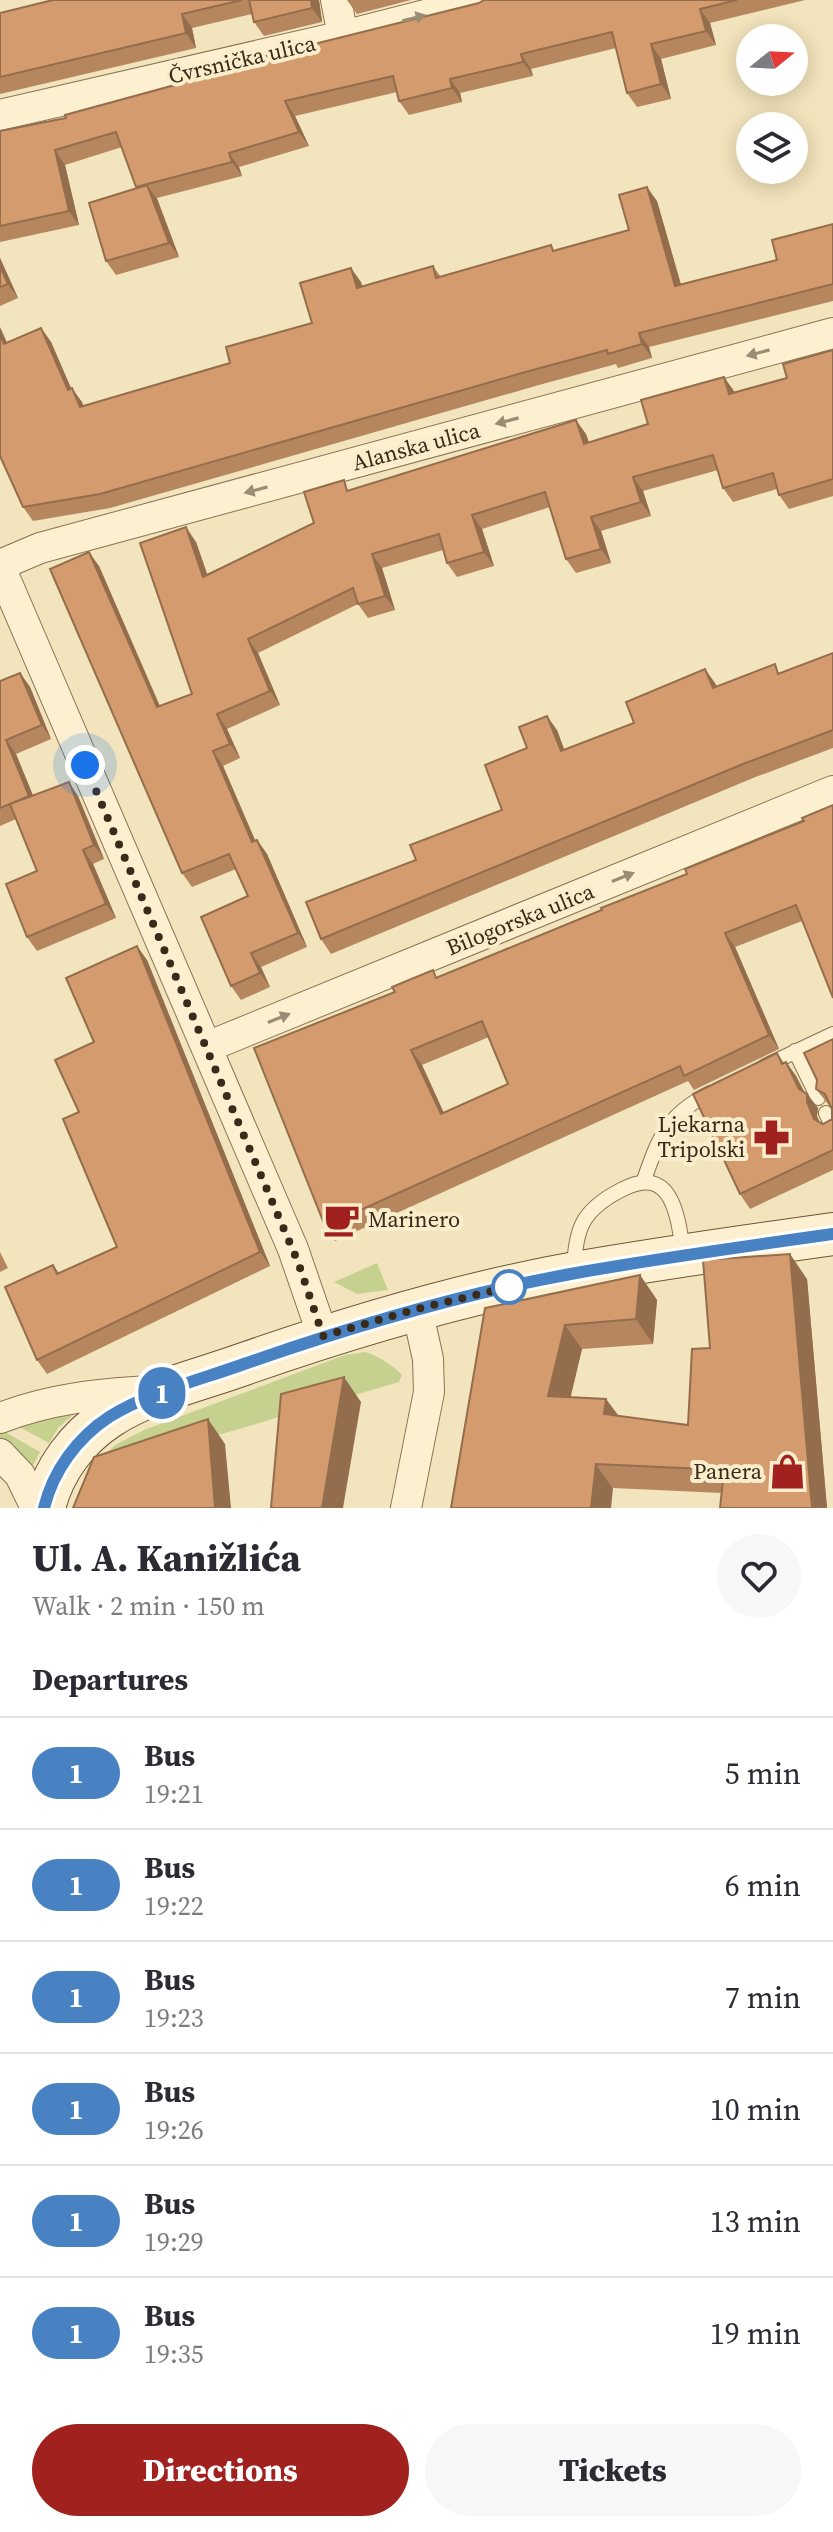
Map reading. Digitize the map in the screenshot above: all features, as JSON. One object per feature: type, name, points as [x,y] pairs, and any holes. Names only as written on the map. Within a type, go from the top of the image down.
[{"type":"main road","points":[[44,1508],[57,1472],[85,1437],[123,1409],[323,1336],[417,1309],[574,1273],[833,1234]]},
{"type":"street","points":[[336,0],[343,36]]},
{"type":"street","name":"Čvrsnička ulica","points":[[0,115],[343,36],[484,0]]},
{"type":"street","name":"Alanska ulica","points":[[0,566],[40,548],[833,333]]},
{"type":"street","points":[[0,566],[298,1262],[323,1336]]},
{"type":"street","name":"Bilogorska ulica","points":[[207,1047],[833,791]]},
{"type":"street","points":[[406,1508],[429,1392],[428,1359],[417,1309]]},
{"type":"street","points":[[0,1418],[41,1403],[71,1397],[171,1390]]},
{"type":"street","points":[[0,1454],[20,1475],[36,1508]]},
{"type":"lane","points":[[756,1070],[833,1034]]},
{"type":"lane","points":[[795,1051],[818,1098]]},
{"type":"lane","points":[[644,1180],[656,1146],[678,1112],[730,1084]]},
{"type":"lane","points":[[826,1113],[833,1128]]},
{"type":"lane","points":[[574,1273],[575,1250],[585,1216],[612,1194],[644,1180],[654,1182],[663,1189],[672,1203],[679,1220],[684,1256]]},
{"type":"green space","points":[[377,1263],[388,1290],[357,1294],[334,1282]]},
{"type":"green space","points":[[366,1352],[398,1371],[402,1375],[399,1382],[102,1469],[95,1464],[115,1445],[144,1430],[345,1355]]},
{"type":"green space","points":[[72,1410],[74,1414],[58,1428],[49,1443],[12,1423]]},
{"type":"green space","points":[[0,1429],[40,1452],[29,1473],[0,1441]]},
{"type":"building","points":[[53,0],[242,0],[182,14],[186,33],[0,77],[0,13]]},
{"type":"building","points":[[249,0],[311,0],[312,8],[254,22]]},
{"type":"building","points":[[484,0],[737,0],[700,9],[706,31],[651,44],[661,84],[627,93],[612,32],[521,54],[523,62],[450,79],[452,88],[399,101],[393,76],[285,101],[299,132],[229,153],[232,162],[136,187],[116,132],[55,150],[69,211],[0,226],[0,131],[66,118],[65,115],[263,61],[262,57]]},
{"type":"building","points":[[147,185],[169,243],[106,261],[89,203]]},
{"type":"building","points":[[647,187],[675,286],[777,260],[772,240],[833,224],[833,284],[639,333],[642,344],[529,371],[100,494],[23,507],[0,456],[0,335],[4,344],[41,328],[68,390],[72,388],[80,407],[230,363],[226,347],[312,323],[300,283],[351,268],[357,288],[433,266],[436,278],[551,245],[553,251],[629,230],[619,195]]},
{"type":"building","points":[[0,266],[8,284],[0,287]]},
{"type":"building","points":[[833,350],[833,479],[779,495],[773,473],[723,488],[713,455],[633,477],[641,502],[591,517],[601,549],[566,559],[545,492],[472,515],[484,552],[447,563],[439,534],[372,554],[385,596],[358,604],[353,588],[248,639],[270,691],[217,714],[230,744],[213,751],[252,842],[257,840],[298,933],[251,953],[260,973],[231,986],[201,917],[248,896],[229,854],[182,873],[50,569],[89,552],[157,707],[192,694],[140,543],[186,527],[203,577],[314,523],[304,492],[344,480],[347,491],[576,420],[584,444],[648,424],[641,400],[724,377],[729,394],[787,378],[783,364]]},
{"type":"building","points":[[833,653],[833,730],[743,764],[321,939],[306,902],[416,860],[410,845],[502,810],[485,765],[527,748],[519,727],[547,716],[561,751],[634,723],[626,702],[705,669],[713,688],[775,664],[778,674]]},
{"type":"building","points":[[20,673],[42,725],[6,740],[29,796],[0,808],[0,681]]},
{"type":"building","points":[[69,782],[94,845],[83,850],[106,904],[27,937],[6,884],[37,871],[10,804]]},
{"type":"building","points":[[833,805],[833,998],[796,905],[725,933],[769,1035],[684,1076],[680,1066],[325,1226],[254,1048],[395,992],[392,987],[433,970],[436,978],[602,910],[687,874],[685,869],[804,821],[802,818]],"holes":[[[482,1021],[508,1084],[441,1114],[411,1050]]]},
{"type":"building","points":[[137,946],[260,1252],[37,1360],[5,1287],[53,1265],[57,1274],[117,1247],[63,1119],[79,1112],[55,1060],[94,1042],[66,978]]},
{"type":"building","name":"Ljekarna Tripolski","points":[[833,1039],[833,1150],[740,1194],[693,1094],[777,1053],[782,1064],[786,1062],[799,1089],[807,1094],[814,1119],[823,1124],[832,1119],[832,1109],[825,1094],[816,1089],[817,1080],[804,1053]]},
{"type":"building","points":[[790,1254],[812,1508],[720,1508],[724,1470],[596,1464],[591,1508],[451,1508],[485,1308],[640,1275],[636,1319],[565,1325],[548,1396],[606,1399],[604,1414],[688,1425],[692,1349],[710,1348],[703,1260]]},
{"type":"building","points":[[344,1377],[322,1508],[271,1508],[281,1394]]},
{"type":"building","points":[[208,1419],[215,1508],[73,1508],[94,1457]]},
{"type":"bus line","name":"1","points":[[44,1508],[51,1484],[66,1459],[92,1430],[123,1409],[323,1336],[480,1293],[574,1273],[833,1234]]},
{"type":"place","name":"Ljekarna Tripolski","points":[[771,1137]]},
{"type":"place","name":"Marinero","points":[[342,1219]]},
{"type":"place","name":"Panera","points":[[788,1471]]},
{"type":"route","points":[[85,765],[298,1262],[323,1336],[509,1287]]}]
